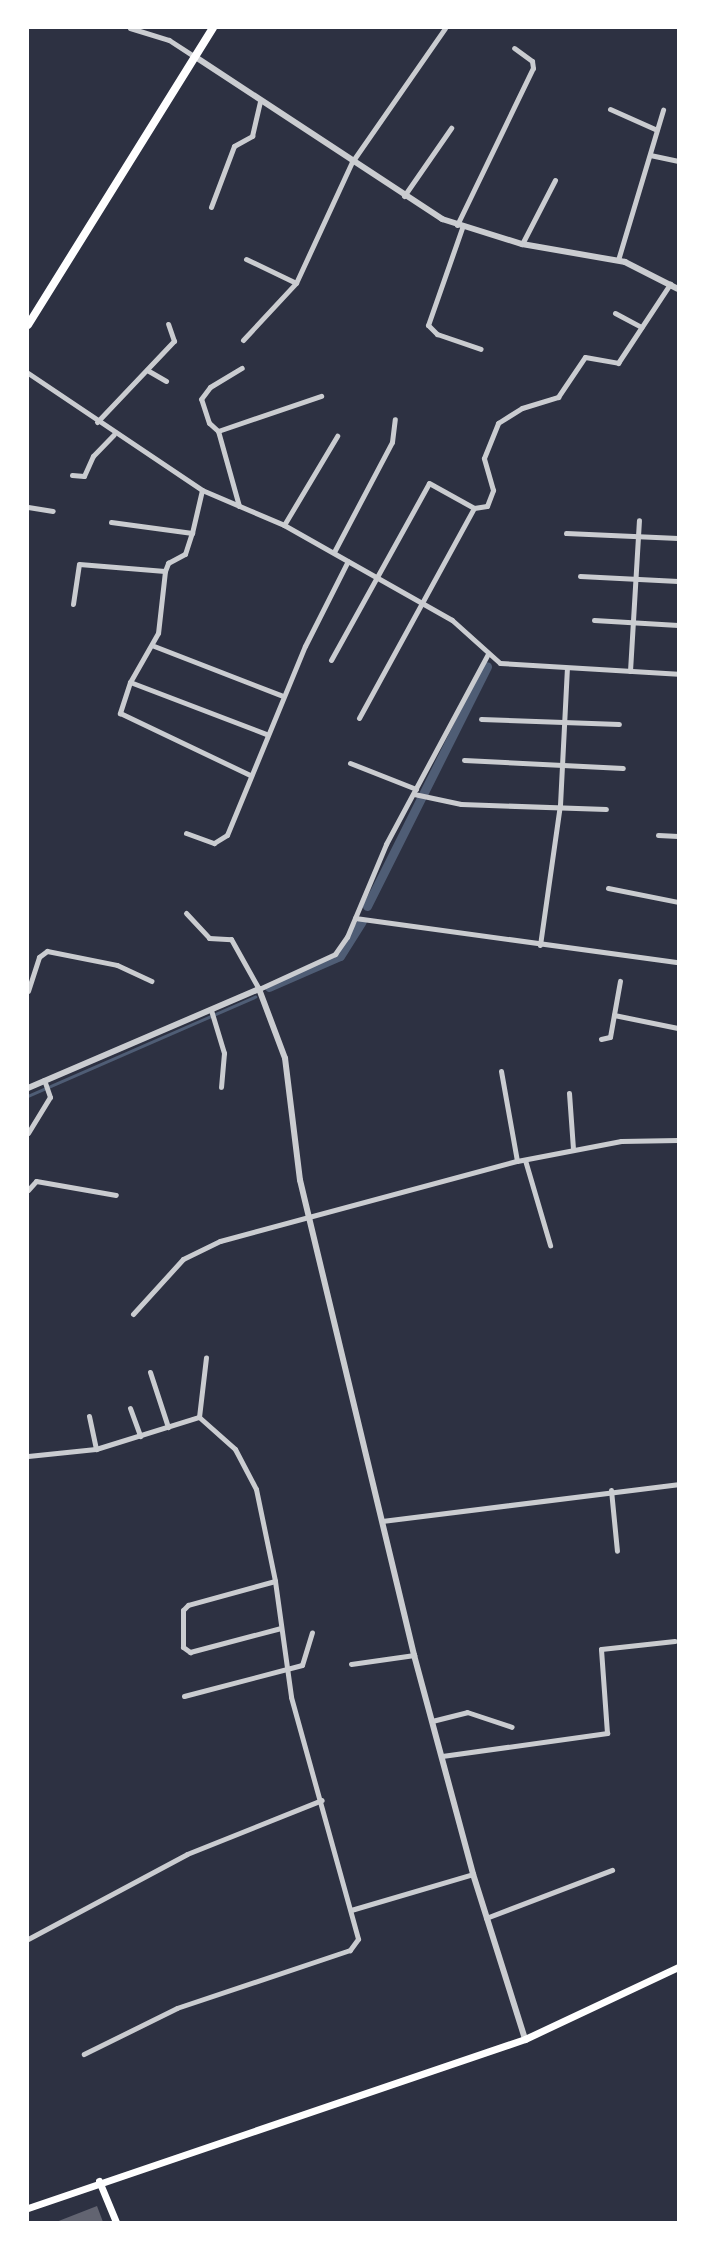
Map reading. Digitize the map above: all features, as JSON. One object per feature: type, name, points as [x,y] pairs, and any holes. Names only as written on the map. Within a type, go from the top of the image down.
[{"type":"main road","points":[[28,325],[212,28]]},
{"type":"main road","points":[[28,2208],[99,2181],[525,2039],[678,1967]]},
{"type":"main road","points":[[99,2181],[116,2222]]},
{"type":"street","points":[[130,28],[169,40],[404,197],[459,227],[522,244],[618,260],[678,288]]},
{"type":"street","points":[[243,340],[296,283],[352,162],[445,28]]},
{"type":"street","points":[[482,349],[437,334],[428,325],[459,227],[533,68],[532,61],[514,48]]},
{"type":"street","points":[[211,207],[234,146],[252,136],[260,100]]},
{"type":"street","points":[[610,109],[657,130]]},
{"type":"street","points":[[618,260],[663,110]]},
{"type":"street","points":[[404,197],[451,128]]},
{"type":"street","points":[[650,155],[678,161]]},
{"type":"street","points":[[522,244],[555,180]]},
{"type":"street","points":[[246,260],[296,283]]},
{"type":"street","points":[[331,660],[428,484],[474,508],[487,506],[493,492],[484,458],[500,422],[522,408],[558,397],[586,357],[617,364],[670,284]]},
{"type":"street","points":[[615,314],[641,327]]},
{"type":"street","points":[[97,422],[174,341],[168,324]]},
{"type":"street","points":[[239,506],[218,432],[209,423],[201,399],[210,387],[242,368]]},
{"type":"street","points":[[147,370],[166,382]]},
{"type":"street","points":[[28,373],[114,434],[202,490],[284,525],[461,625],[488,654],[508,665],[678,674]]},
{"type":"street","points":[[218,432],[321,396]]},
{"type":"street","points":[[334,552],[392,442],[394,419]]},
{"type":"street","points":[[72,475],[84,476],[93,456],[114,434]]},
{"type":"street","points":[[284,525],[337,436]]},
{"type":"street","points":[[202,490],[185,554],[168,563],[165,571],[164,601],[154,646],[130,682],[121,714],[250,775]]},
{"type":"street","points":[[28,507],[53,511]]},
{"type":"street","points":[[359,718],[420,603],[474,508]]},
{"type":"street","points":[[630,671],[639,520]]},
{"type":"street","points":[[112,522],[192,533]]},
{"type":"street","points":[[566,533],[678,538]]},
{"type":"street","points":[[186,832],[214,843],[223,840],[283,696],[348,561]]},
{"type":"street","points":[[72,604],[81,563],[165,571]]},
{"type":"street","points":[[580,576],[678,581]]},
{"type":"street","points":[[594,620],[678,625]]},
{"type":"street","points":[[154,646],[283,696]]},
{"type":"street","points":[[28,1088],[212,1011],[335,954],[355,918],[415,792],[488,654]]},
{"type":"street","points":[[540,945],[560,804],[567,668]]},
{"type":"street","points":[[130,682],[266,734]]},
{"type":"street","points":[[481,718],[619,724]]},
{"type":"street","points":[[464,760],[562,763],[623,768]]},
{"type":"street","points":[[350,763],[415,792],[424,798],[461,804],[560,804],[606,808]]},
{"type":"street","points":[[658,835],[678,836]]},
{"type":"street","points":[[608,888],[678,902]]},
{"type":"street","points":[[186,912],[209,938],[231,939],[259,989],[285,1058],[308,1216],[414,1655],[473,1874],[525,2039]]},
{"type":"street","points":[[355,918],[540,945],[678,962]]},
{"type":"street","points":[[28,991],[39,957],[47,951],[118,965],[152,981]]},
{"type":"street","points":[[601,1039],[610,1037],[620,981]]},
{"type":"street","points":[[212,1011],[224,1053],[221,1087]]},
{"type":"street","points":[[614,1015],[678,1028]]},
{"type":"street","points":[[500,1071],[517,1161]]},
{"type":"street","points":[[28,1133],[50,1092],[45,1082]]},
{"type":"street","points":[[569,1093],[572,1149]]},
{"type":"street","points":[[133,1314],[195,1250],[308,1216],[517,1161],[572,1149],[638,1139],[678,1140]]},
{"type":"street","points":[[525,1160],[550,1245]]},
{"type":"street","points":[[28,1190],[36,1181],[116,1195]]},
{"type":"street","points":[[199,1417],[206,1357]]},
{"type":"street","points":[[150,1372],[168,1427]]},
{"type":"street","points":[[130,1408],[140,1436]]},
{"type":"street","points":[[89,1416],[96,1449]]},
{"type":"street","points":[[28,1456],[96,1449],[199,1417]]},
{"type":"street","points":[[84,2054],[177,2008],[350,1950],[358,1939],[322,1800],[285,1671],[275,1581],[250,1472],[235,1450],[199,1417]]},
{"type":"street","points":[[382,1521],[611,1490],[678,1484]]},
{"type":"street","points":[[611,1490],[617,1551]]},
{"type":"street","points":[[275,1581],[188,1605],[183,1610],[183,1647],[190,1652],[281,1628]]},
{"type":"street","points":[[184,1696],[302,1665],[308,1657],[312,1632]]},
{"type":"street","points":[[442,1756],[607,1733],[601,1649],[675,1641]]},
{"type":"street","points":[[351,1664],[414,1655]]},
{"type":"street","points":[[432,1721],[468,1712],[512,1727]]},
{"type":"street","points":[[28,1939],[187,1854],[322,1800]]},
{"type":"street","points":[[486,1918],[612,1870]]},
{"type":"street","points":[[351,1910],[473,1874]]},
{"type":"building","points":[[97,2206],[103,2222],[56,2222]]},
{"type":"waterway","points":[[367,906],[487,666]]},
{"type":"waterway","points":[[269,987],[340,956],[362,921]]},
{"type":"waterway","points":[[28,1096],[255,997]]}]
